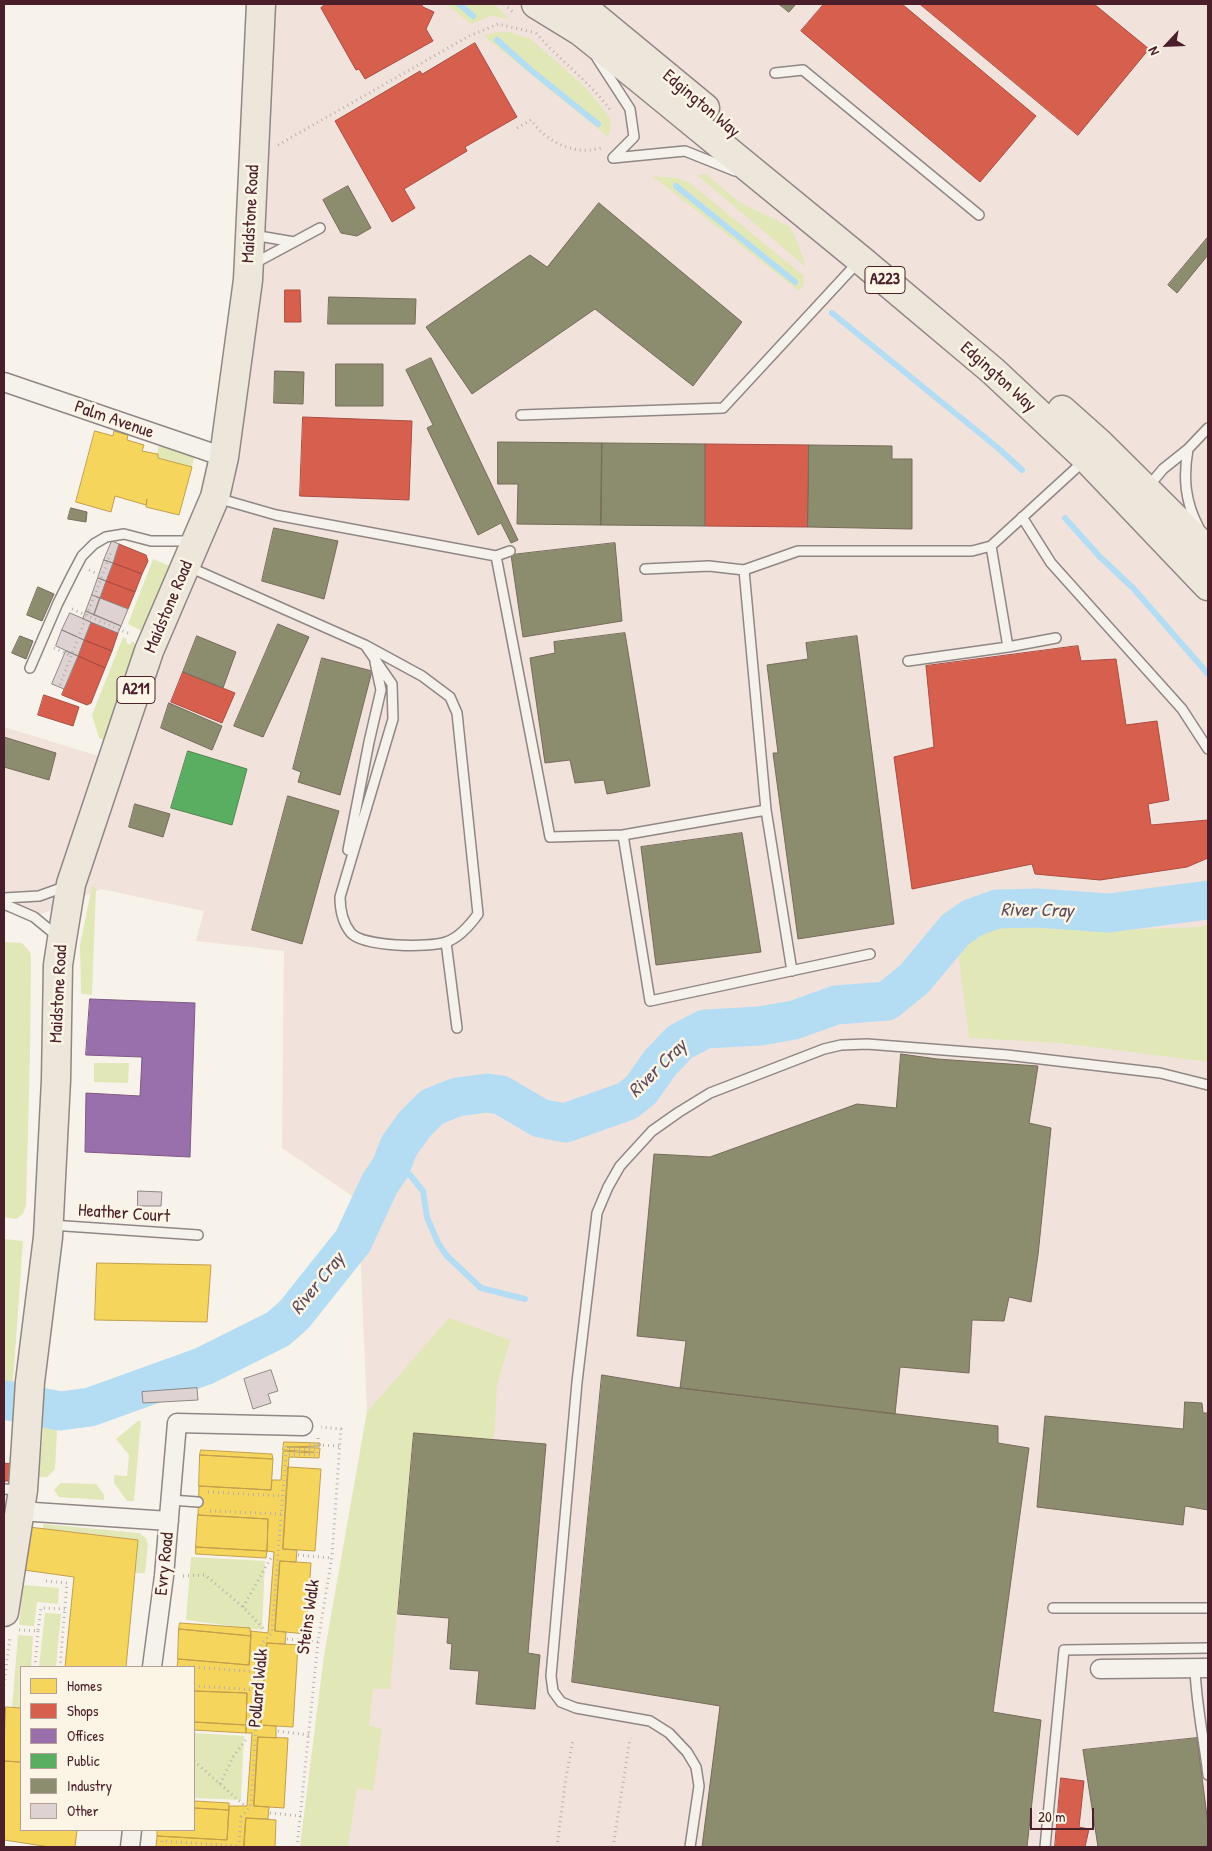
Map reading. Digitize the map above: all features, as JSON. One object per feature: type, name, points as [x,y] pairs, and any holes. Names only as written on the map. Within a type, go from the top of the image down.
[{"type":"main road","name":"Maidstone Road","points":[[15,1496],[26,1430],[49,1224],[56,1080],[58,965],[71,884],[152,644],[215,497],[224,457],[248,280],[261,4]]},
{"type":"main road","name":"Edgington Way","points":[[579,4],[823,205],[866,253],[993,371],[1093,451],[1141,477],[1208,551]]},
{"type":"main road","name":"Edgington Way","points":[[548,11],[580,31],[768,184],[866,253],[990,345],[1053,402],[1058,420],[1093,451],[1208,586]]},
{"type":"main road","name":"Edgington Way","points":[[548,11],[633,61],[640,79]]},
{"type":"main road","name":"Edgington Way","points":[[1141,477],[1143,497],[1208,569]]},
{"type":"main road","name":"A211","points":[[4,1612],[15,1496]]},
{"type":"street","name":"Palm Avenue","points":[[4,382],[224,457]]},
{"type":"street","points":[[169,1521],[177,1423],[311,1427]]},
{"type":"street","name":"Evry Road","points":[[15,1496],[169,1521],[152,1666]]},
{"type":"street","points":[[1100,1669],[1201,1668]]},
{"type":"lane","points":[[580,31],[630,109],[634,137],[613,158],[686,151],[768,184]]},
{"type":"lane","points":[[776,73],[803,70],[979,215]]},
{"type":"lane","points":[[249,266],[320,228]]},
{"type":"lane","points":[[250,235],[295,242]]},
{"type":"lane","points":[[521,415],[723,408],[866,253]]},
{"type":"lane","points":[[1141,477],[1163,469],[1205,438],[1208,428]]},
{"type":"lane","points":[[1188,449],[1185,466],[1185,488],[1197,523],[1208,544]]},
{"type":"lane","points":[[645,569],[709,566],[744,570],[798,551],[972,551],[991,546],[1093,451]]},
{"type":"lane","points":[[1141,477],[1163,469]]},
{"type":"lane","points":[[215,497],[276,515],[496,556],[510,551]]},
{"type":"lane","points":[[1022,517],[1051,563],[1182,708],[1208,749]]},
{"type":"lane","points":[[30,668],[58,603],[82,556],[94,544],[106,537],[124,534],[151,541],[197,541]]},
{"type":"lane","points":[[991,546],[1008,647]]},
{"type":"lane","points":[[496,556],[550,837],[623,835],[766,810]]},
{"type":"lane","points":[[186,565],[366,645],[422,676],[450,697],[457,713],[478,914],[470,925],[446,942],[407,946],[370,942],[352,934],[341,916],[340,897],[369,742],[381,690],[374,656]]},
{"type":"lane","points":[[744,570],[766,810],[792,971]]},
{"type":"lane","points":[[908,661],[1008,647],[1056,638]]},
{"type":"lane","points":[[340,897],[392,719],[392,684],[366,645]]},
{"type":"lane","points":[[623,835],[650,1002],[870,954]]},
{"type":"lane","points":[[4,898],[39,896],[71,884]]},
{"type":"lane","points":[[4,904],[34,917],[62,939]]},
{"type":"lane","points":[[446,942],[457,1028]]},
{"type":"lane","points":[[690,1847],[699,1786],[696,1767],[687,1752],[670,1733],[650,1722],[576,1708],[562,1702],[553,1691],[552,1676],[577,1382],[597,1214],[608,1187],[620,1166],[652,1131],[710,1093],[824,1049],[841,1045],[868,1044],[1007,1055],[1160,1073],[1208,1085]]},
{"type":"lane","name":"Heather Court","points":[[49,1224],[78,1228],[198,1235]]},
{"type":"lane","points":[[171,1500],[198,1502]]},
{"type":"lane","points":[[1053,1608],[1208,1608]]},
{"type":"lane","points":[[1045,1847],[1064,1650],[1208,1648]]},
{"type":"lane","points":[[1201,1668],[1196,1698],[1204,1738],[1208,1775]]},
{"type":"path","points":[[254,159],[469,36],[498,24],[548,11],[554,54],[603,100],[615,117]]},
{"type":"path","points":[[516,128],[531,120],[543,134],[569,148],[590,150],[607,146]]},
{"type":"path","points":[[60,685],[114,546]]},
{"type":"path","points":[[58,603],[152,644]]},
{"type":"path","points":[[311,1427],[318,1445],[340,1446]]},
{"type":"path","name":"Steins Walk","points":[[297,1847],[318,1642],[332,1558],[341,1429],[311,1427]]},
{"type":"path","name":"Pollard Walk","points":[[239,1846],[241,1817],[250,1807],[251,1803],[261,1644],[272,1633],[286,1454],[316,1456],[317,1450],[286,1448],[286,1444],[318,1445]]},
{"type":"path","points":[[204,1492],[283,1496]]},
{"type":"path","points":[[203,1510],[282,1514]]},
{"type":"path","points":[[298,1555],[332,1558]]},
{"type":"path","points":[[243,1607],[272,1556]]},
{"type":"path","points":[[164,1576],[205,1576],[243,1607],[266,1631]]},
{"type":"path","points":[[46,1581],[67,1583],[60,1666]]},
{"type":"path","points":[[35,1666],[41,1608],[64,1609]]},
{"type":"path","points":[[4,1685],[11,1629],[38,1631]]},
{"type":"path","points":[[287,1639],[318,1642]]},
{"type":"path","points":[[195,1667],[259,1672]]},
{"type":"path","points":[[195,1686],[258,1690]]},
{"type":"path","points":[[278,1731],[309,1735]]},
{"type":"path","points":[[220,1784],[233,1758],[248,1737]]},
{"type":"path","points":[[613,1847],[630,1738]]},
{"type":"path","points":[[557,1847],[573,1739]]},
{"type":"path","points":[[195,1762],[244,1805]]},
{"type":"path","points":[[270,1814],[301,1816]]},
{"type":"path","points":[[161,1847],[162,1842],[239,1846]]},
{"type":"shaded area","points":[[268,4],[1208,4],[1208,1847],[300,1847],[324,1656],[367,1412],[358,1200],[282,1148],[284,951],[196,941],[204,911],[101,889],[34,917],[4,912],[4,727],[115,761],[235,484],[252,295]]},
{"type":"green space","points":[[446,4],[494,4],[510,19],[491,16],[471,24]]},
{"type":"green space","points":[[495,32],[509,32],[531,39],[586,88],[609,116],[611,127],[608,137],[484,36]]},
{"type":"green space","points":[[706,174],[739,202],[790,227],[806,267],[697,175]]},
{"type":"green space","points":[[652,176],[677,178],[690,183],[804,276],[804,285],[799,291]]},
{"type":"green space","points":[[160,440],[195,453],[192,467],[158,458]]},
{"type":"green space","points":[[153,559],[170,566],[142,631],[128,624]]},
{"type":"green space","points":[[123,637],[127,639],[126,642],[130,645],[132,641],[136,644],[104,740],[99,738],[92,715]]},
{"type":"green space","points":[[92,886],[96,888],[92,995],[82,994],[81,992],[80,945]]},
{"type":"green space","points":[[1019,919],[1092,931],[1200,927],[1208,924],[1208,1062],[1061,1043],[969,1038],[957,944],[985,924]]},
{"type":"green space","points":[[4,942],[22,943],[30,952],[31,958],[26,1205],[23,1214],[16,1219],[4,1217]]},
{"type":"green space","points":[[94,1063],[129,1063],[128,1083],[94,1082]]},
{"type":"green space","points":[[4,1239],[23,1241],[12,1396],[4,1394]]},
{"type":"green space","points":[[449,1318],[510,1340],[497,1386],[494,1440],[414,1433],[390,1689],[373,1689],[369,1725],[382,1729],[373,1791],[357,1788],[348,1847],[300,1847],[324,1656],[367,1412]]},
{"type":"green space","points":[[44,1420],[50,1421],[57,1431],[55,1469],[47,1477],[39,1477]]},
{"type":"green space","points":[[138,1421],[141,1421],[134,1501],[127,1501],[114,1483],[114,1475],[127,1476],[129,1455],[116,1439]]},
{"type":"green space","points":[[61,1483],[96,1484],[104,1495],[104,1500],[59,1497],[54,1490]]},
{"type":"green space","points":[[43,1524],[139,1533],[146,1538],[148,1544],[145,1573],[135,1573],[138,1540],[43,1529]]},
{"type":"green space","points":[[191,1557],[265,1561],[262,1630],[186,1620]]},
{"type":"green space","points":[[23,1585],[59,1588],[58,1604],[37,1602],[34,1626],[19,1625]]},
{"type":"green space","points":[[45,1613],[61,1614],[56,1666],[39,1666]]},
{"type":"green space","points":[[18,1635],[33,1636],[31,1666],[20,1666],[20,1708],[12,1708]]},
{"type":"green space","points":[[195,1733],[244,1736],[241,1800],[195,1798]]},
{"type":"building: Homes","points":[[95,431],[113,436],[114,431],[128,435],[127,440],[144,445],[142,451],[158,454],[158,458],[192,467],[179,515],[146,507],[147,499],[146,505],[115,496],[111,512],[76,502]]},
{"type":"building: Homes","points":[[97,1263],[211,1265],[207,1322],[95,1320]]},
{"type":"building: Homes","points":[[284,1442],[320,1443],[320,1446],[287,1447],[320,1448],[319,1458],[289,1457],[283,1549],[297,1550],[296,1562],[280,1561],[275,1631],[286,1632],[285,1644],[267,1643],[261,1725],[276,1726],[276,1738],[258,1737],[254,1806],[269,1807],[268,1819],[246,1818],[244,1847],[156,1847],[157,1836],[227,1840],[229,1806],[247,1806],[252,1733],[246,1733],[247,1693],[195,1691],[195,1666],[177,1666],[178,1659],[249,1665],[251,1631],[268,1633],[274,1552],[267,1551],[268,1519],[198,1515],[199,1486],[271,1490],[272,1480],[281,1480],[283,1451],[314,1452],[283,1450]]},
{"type":"building: Homes","points":[[201,1450],[272,1454],[273,1459],[200,1455]]},
{"type":"building: Homes","points":[[200,1455],[273,1459],[271,1490],[199,1486]]},
{"type":"building: Homes","points":[[288,1467],[321,1469],[315,1551],[283,1549]]},
{"type":"building: Homes","points":[[198,1515],[268,1519],[267,1551],[196,1547]]},
{"type":"building: Homes","points":[[29,1527],[138,1540],[126,1666],[65,1666],[74,1577],[24,1570]]},
{"type":"building: Homes","points":[[196,1547],[267,1551],[266,1558],[196,1554]]},
{"type":"building: Homes","points":[[280,1561],[311,1563],[306,1634],[275,1631]]},
{"type":"building: Homes","points":[[180,1623],[250,1628],[251,1636],[179,1629]]},
{"type":"building: Homes","points":[[179,1629],[251,1636],[249,1665],[178,1659]]},
{"type":"building: Homes","points":[[267,1643],[298,1645],[293,1727],[261,1725]]},
{"type":"building: Homes","points":[[195,1691],[247,1693],[246,1725],[195,1722]]},
{"type":"building: Homes","points":[[6,1707],[20,1708],[20,1762],[4,1761]]},
{"type":"building: Homes","points":[[195,1722],[246,1725],[246,1733],[195,1730]]},
{"type":"building: Homes","points":[[258,1737],[288,1738],[284,1808],[254,1806]]},
{"type":"building: Homes","points":[[4,1761],[20,1762],[20,1831],[77,1831],[75,1847],[50,1847],[4,1840]]},
{"type":"building: Homes","points":[[195,1801],[229,1803],[229,1810],[195,1808]]},
{"type":"building: Homes","points":[[195,1808],[229,1810],[227,1840],[157,1836],[157,1831],[195,1831]]},
{"type":"building: Homes","points":[[246,1818],[276,1820],[275,1847],[244,1847]]},
{"type":"building: Shops","points":[[326,4],[421,4],[423,7],[434,12],[426,29],[433,41],[365,79],[359,69],[356,70],[321,8]]},
{"type":"building: Shops","points":[[824,4],[902,4],[1036,116],[980,182],[801,31]]},
{"type":"building: Shops","points":[[920,4],[1094,4],[1149,49],[1078,135]]},
{"type":"building: Shops","points":[[475,43],[517,117],[465,147],[467,151],[404,189],[415,208],[392,222],[335,121],[420,71],[422,74]]},
{"type":"building: Shops","points":[[285,290],[300,290],[301,322],[285,322]]},
{"type":"building: Shops","points":[[303,417],[412,421],[409,500],[300,496]]},
{"type":"building: Shops","points":[[705,444],[809,445],[808,527],[705,526]]},
{"type":"building: Shops","points":[[119,544],[146,555],[148,561],[142,574],[113,563]]},
{"type":"building: Shops","points":[[113,563],[142,574],[135,592],[106,581]]},
{"type":"building: Shops","points":[[106,581],[135,592],[128,609],[100,598]]},
{"type":"building: Shops","points":[[91,622],[118,633],[112,651],[84,640]]},
{"type":"building: Shops","points":[[84,640],[112,651],[105,668],[78,656]]},
{"type":"building: Shops","points":[[1078,646],[1081,661],[1116,659],[1126,725],[1157,721],[1169,800],[1148,804],[1151,825],[1208,820],[1208,858],[1187,867],[1100,880],[1035,874],[1032,864],[912,889],[894,757],[934,747],[926,666]]},
{"type":"building: Shops","points":[[78,656],[105,668],[91,703],[87,705],[62,695]]},
{"type":"building: Shops","points":[[183,672],[235,693],[222,723],[171,702]]},
{"type":"building: Shops","points":[[44,695],[79,707],[73,726],[38,715]]},
{"type":"building: Shops","points":[[4,1463],[12,1464],[12,1481],[4,1481]]},
{"type":"building: Shops","points":[[1061,1778],[1084,1781],[1079,1827],[1089,1829],[1085,1847],[1055,1847]]},
{"type":"building: Offices","points":[[90,999],[195,1003],[190,1157],[85,1152],[86,1093],[140,1096],[142,1057],[86,1055]]},
{"type":"building: Public","points":[[188,751],[247,769],[232,825],[171,808]]},
{"type":"building: Industry","points":[[779,4],[796,4],[789,12]]},
{"type":"building: Industry","points":[[348,186],[371,228],[357,236],[341,233],[323,200]]},
{"type":"building: Industry","points":[[599,203],[742,322],[693,386],[595,309],[472,394],[426,327],[530,255],[547,267]]},
{"type":"building: Industry","points":[[1208,237],[1208,255],[1177,293],[1168,285]]},
{"type":"building: Industry","points":[[329,297],[416,299],[415,324],[328,324]]},
{"type":"building: Industry","points":[[431,358],[518,540],[511,543],[501,523],[478,535],[427,428],[433,425],[406,370]]},
{"type":"building: Industry","points":[[336,364],[383,364],[383,406],[336,406]]},
{"type":"building: Industry","points":[[275,371],[304,372],[303,404],[274,403]]},
{"type":"building: Industry","points":[[498,442],[602,443],[601,525],[517,524],[518,484],[498,484]]},
{"type":"building: Industry","points":[[602,443],[705,444],[705,526],[601,525]]},
{"type":"building: Industry","points":[[809,445],[892,446],[892,459],[912,459],[912,529],[808,527]]},
{"type":"building: Industry","points":[[71,508],[87,512],[86,522],[68,519]]},
{"type":"building: Industry","points":[[274,528],[338,541],[324,599],[262,581]]},
{"type":"building: Industry","points":[[615,543],[622,621],[523,637],[511,555]]},
{"type":"building: Industry","points":[[38,587],[54,594],[42,621],[27,615]]},
{"type":"building: Industry","points":[[278,624],[309,637],[263,737],[234,726]]},
{"type":"building: Industry","points":[[625,633],[650,786],[607,794],[604,780],[575,783],[570,760],[545,763],[530,658],[555,653],[554,642]]},
{"type":"building: Industry","points":[[20,636],[33,641],[26,659],[12,653]]},
{"type":"building: Industry","points":[[197,636],[236,652],[223,688],[183,672]]},
{"type":"building: Industry","points":[[857,636],[894,924],[798,939],[773,753],[778,753],[767,665],[808,659],[806,643]]},
{"type":"building: Industry","points":[[322,658],[372,671],[340,795],[298,782],[301,772],[293,769]]},
{"type":"building: Industry","points":[[169,703],[222,726],[212,750],[161,728]]},
{"type":"building: Industry","points":[[4,737],[56,753],[49,780],[4,767]]},
{"type":"building: Industry","points":[[288,796],[339,811],[302,944],[252,930]]},
{"type":"building: Industry","points":[[135,804],[170,814],[163,837],[129,827]]},
{"type":"building: Industry","points":[[742,833],[761,952],[656,965],[641,847]]},
{"type":"building: Industry","points":[[901,1054],[937,1059],[1038,1066],[1029,1123],[1051,1128],[1038,1255],[1031,1302],[1009,1297],[1004,1321],[972,1320],[969,1373],[900,1367],[895,1414],[680,1388],[686,1341],[637,1336],[654,1154],[710,1157],[857,1104],[896,1108]]},
{"type":"building: Industry","points":[[602,1375],[680,1388],[998,1426],[998,1443],[1029,1448],[993,1712],[1041,1720],[1027,1847],[702,1847],[720,1706],[572,1682]]},
{"type":"building: Industry","points":[[1185,1402],[1202,1403],[1203,1413],[1208,1413],[1208,1510],[1185,1506],[1183,1525],[1037,1507],[1045,1416],[1183,1429]]},
{"type":"building: Industry","points":[[414,1433],[546,1444],[528,1653],[540,1655],[535,1709],[476,1704],[479,1671],[450,1669],[452,1644],[447,1643],[449,1618],[398,1614]]},
{"type":"building: Industry","points":[[1197,1738],[1208,1824],[1208,1847],[1098,1847],[1083,1750]]},
{"type":"building: Other","points":[[112,541],[119,544],[113,563],[104,560]]},
{"type":"building: Other","points":[[104,560],[113,563],[106,581],[98,578]]},
{"type":"building: Other","points":[[98,578],[106,581],[100,598],[92,595]]},
{"type":"building: Other","points":[[92,595],[100,598],[94,615],[86,611]]},
{"type":"building: Other","points":[[100,598],[128,609],[121,626],[94,615]]},
{"type":"building: Other","points":[[86,611],[121,626],[118,633],[83,619]]},
{"type":"building: Other","points":[[70,613],[91,622],[84,640],[62,630]]},
{"type":"building: Other","points":[[62,630],[84,640],[78,656],[56,646]]},
{"type":"building: Other","points":[[66,651],[78,656],[64,689],[52,684]]},
{"type":"building: Other","points":[[138,1191],[162,1192],[161,1206],[138,1206]]},
{"type":"building: Other","points":[[271,1370],[278,1391],[268,1394],[271,1403],[253,1409],[244,1379]]},
{"type":"building: Other","points":[[197,1388],[198,1400],[143,1403],[142,1392]]},
{"type":"waterway","points":[[459,4],[473,16]]},
{"type":"waterway","points":[[497,40],[598,124]]},
{"type":"waterway","points":[[676,186],[795,282]]},
{"type":"waterway","points":[[832,313],[998,448],[1022,470]]},
{"type":"waterway","points":[[1065,518],[1099,556],[1134,589],[1208,674]]},
{"type":"waterway","name":"River Cray","points":[[4,1400],[60,1411],[90,1407],[204,1366],[278,1329],[294,1315],[353,1241],[380,1183],[391,1167],[399,1146],[415,1124],[432,1107],[457,1097],[487,1093],[501,1095],[540,1118],[565,1123],[627,1101],[641,1090],[660,1063],[680,1042],[705,1029],[760,1026],[794,1020],[836,1005],[887,1001],[914,979],[955,930],[972,918],[997,909],[1037,908],[1109,913],[1208,900]]},
{"type":"waterway","points":[[391,1167],[401,1169],[410,1175],[423,1191],[427,1217],[438,1243],[447,1256],[481,1288],[525,1299]]}]
